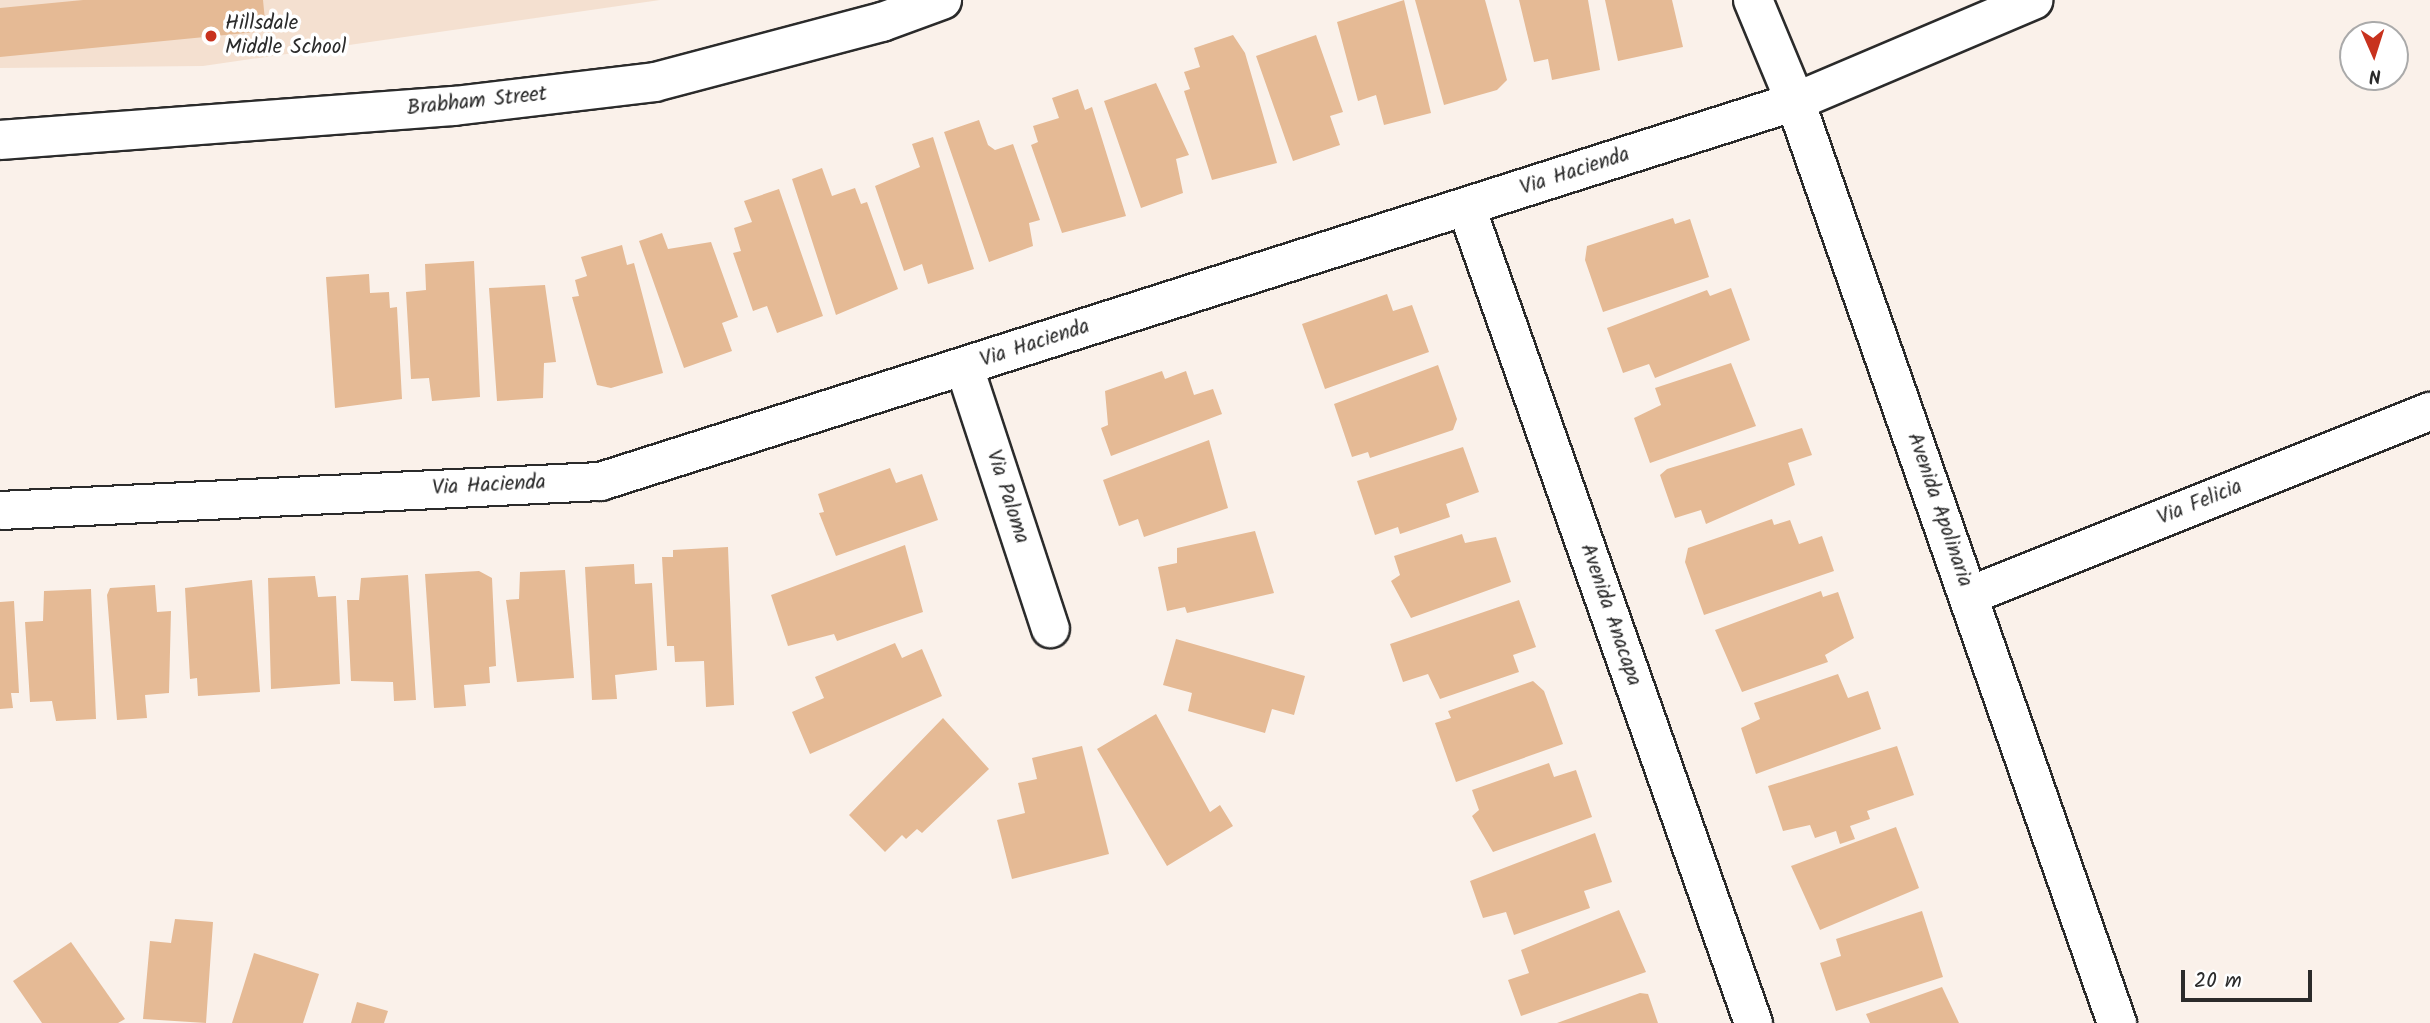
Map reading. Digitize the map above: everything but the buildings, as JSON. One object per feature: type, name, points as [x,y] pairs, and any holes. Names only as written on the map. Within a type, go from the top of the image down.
[{"type":"street","name":"Brabham Street","points":[[0,140],[454,106],[655,82],[882,22],[942,0]]},
{"type":"street","name":"Avenida Apolinaria","points":[[1754,0],[1795,101],[2117,1023]]},
{"type":"street","name":"Via Hacienda","points":[[0,510],[600,481],[1795,101],[2032,0]]},
{"type":"street","name":"Avenida Anacapa","points":[[1466,207],[1753,1023]]},
{"type":"street","name":"Via Paloma","points":[[964,367],[1050,628]]},
{"type":"street","name":"Via Felicia","points":[[1969,595],[2430,411]]},
{"type":"shaded area","name":"Hillsdale Middle School","points":[[0,0],[660,0],[203,66],[0,68]]},
{"type":"place","name":"Hillsdale Middle School","points":[[211,36]]}]
